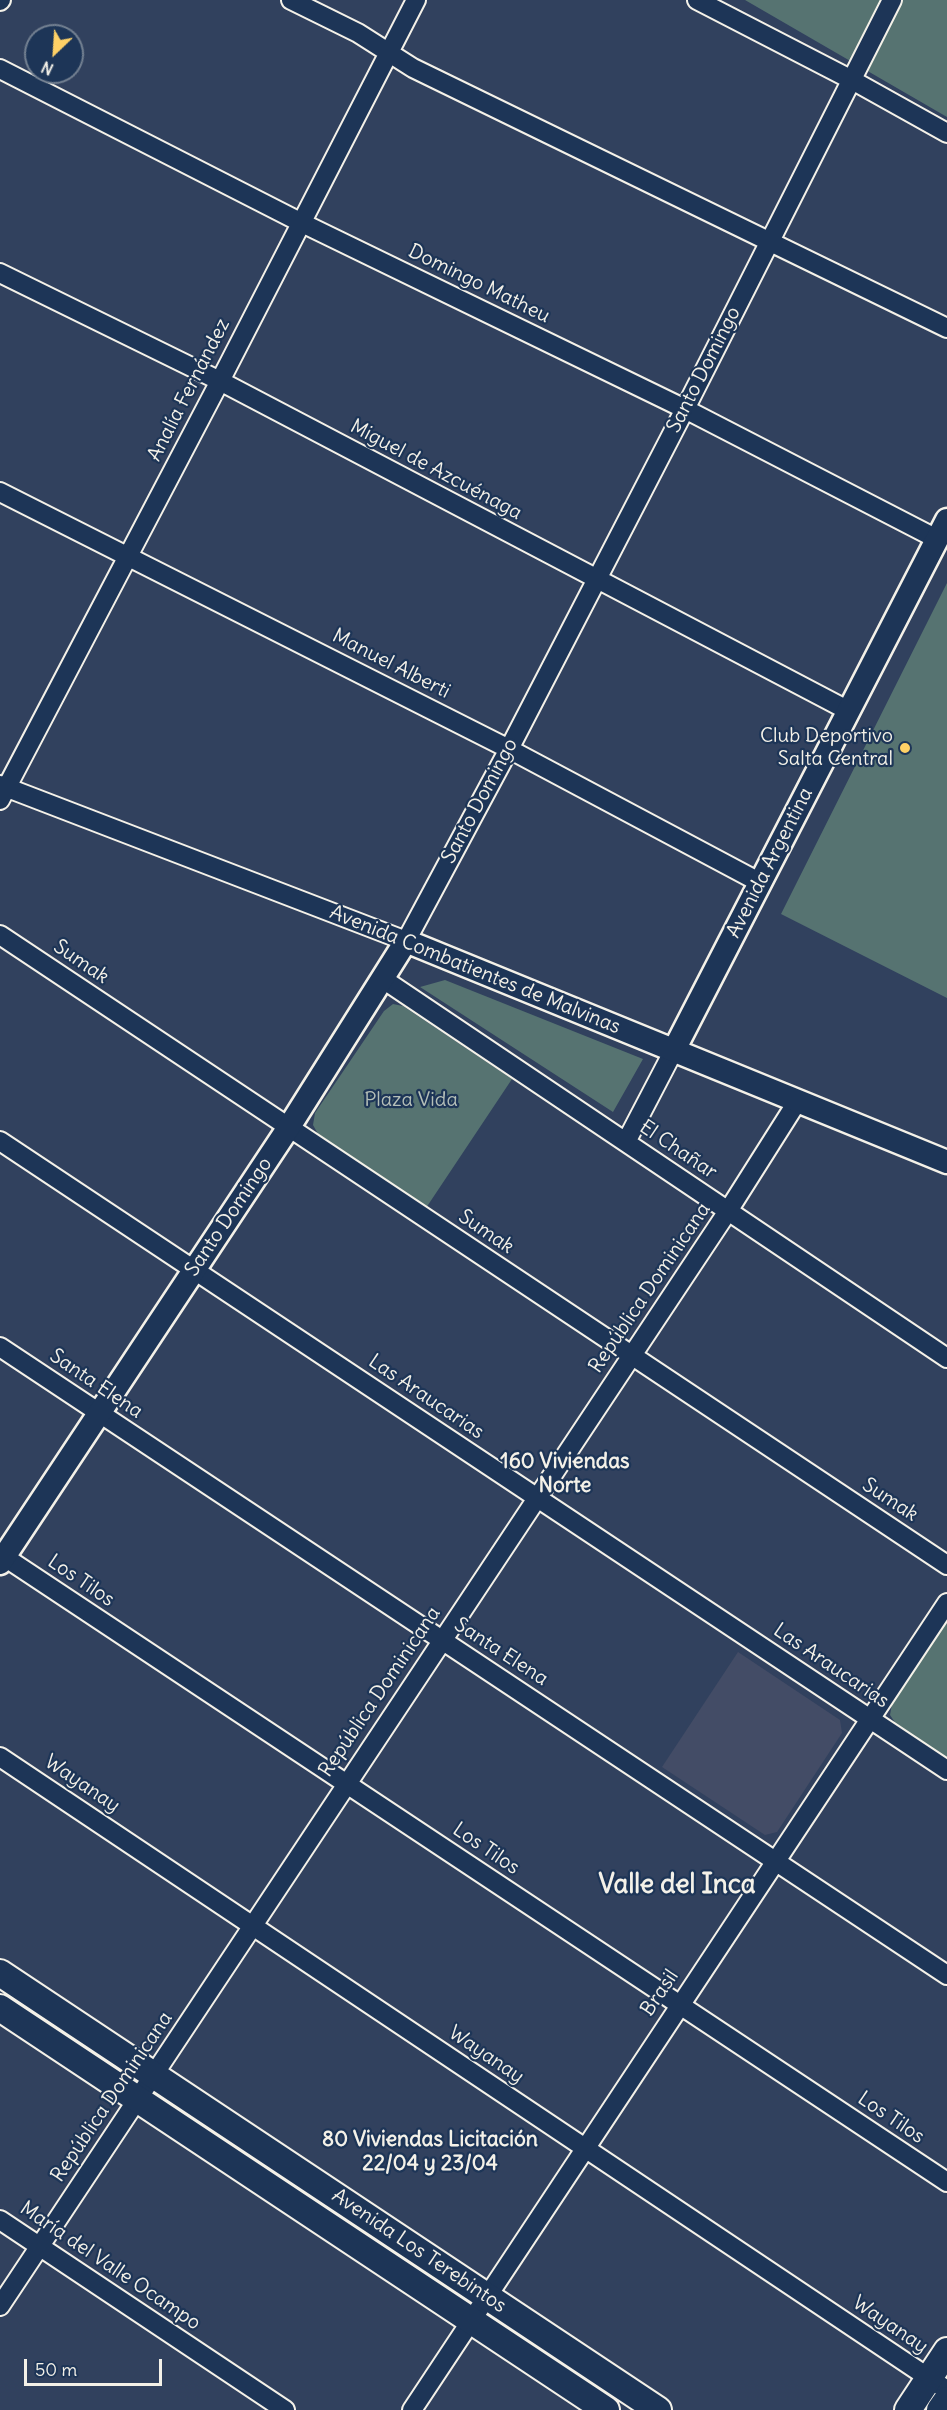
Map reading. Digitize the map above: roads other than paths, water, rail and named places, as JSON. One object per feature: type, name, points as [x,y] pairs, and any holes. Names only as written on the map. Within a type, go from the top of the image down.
[{"type":"main road","name":"Avenida Los Terebintos","points":[[0,1973],[658,2410]]},
{"type":"main road","name":"Avenida Los Terebintos","points":[[0,2008],[606,2410]]},
{"type":"main road","points":[[908,2410],[938,2384],[947,2351]]},
{"type":"main road","points":[[940,2410],[947,2400]]},
{"type":"street","points":[[291,0],[388,51],[413,69],[947,328]]},
{"type":"street","name":"Analía Fernández","points":[[2,791],[129,556],[416,0]]},
{"type":"street","points":[[697,0],[852,80],[947,133]]},
{"type":"street","name":"Santo Domingo","points":[[1,1558],[289,1127],[406,941],[685,409],[768,241],[892,0]]},
{"type":"street","name":"Domingo Matheu","points":[[0,69],[300,222],[685,409],[942,530]]},
{"type":"street","name":"Miguel de Azcuénaga","points":[[0,273],[220,381],[595,580],[849,711]]},
{"type":"street","name":"Manuel Alberti","points":[[0,492],[508,749],[759,882]]},
{"type":"street","name":"Avenida Argentina","points":[[626,1142],[942,530]]},
{"type":"street","name":"Avenida Combatientes de Malvinas","points":[[2,791],[406,941],[947,1162]]},
{"type":"street","name":"Sumak","points":[[0,935],[947,1564]]},
{"type":"street","name":"El Chañar","points":[[383,979],[947,1358]]},
{"type":"street","name":"República Dominicana","points":[[0,2306],[728,1211],[797,1102]]},
{"type":"street","name":"Las Araucarias","points":[[0,1141],[947,1770]]},
{"type":"street","name":"Santa Elena","points":[[0,1347],[947,1975]]},
{"type":"street","name":"Los Tilos","points":[[1,1558],[947,2182]]},
{"type":"street","name":"Brasil","points":[[412,2410],[947,1603]]},
{"type":"street","name":"Wayanay","points":[[0,1757],[938,2384]]},
{"type":"street","name":"María del Valle Ocampo","points":[[0,2220],[285,2410]]},
{"type":"place","name":"Club Deportivo Salta Central","points":[[905,748]]},
{"type":"district","name":"160 Viviendas Norte","points":[[565,1474]]},
{"type":"district","name":"Valle del Inca","points":[[677,1886]]},
{"type":"district","name":"80 Viviendas Licitación 22/04 y 23/04","points":[[430,2152]]},
{"type":"park label","name":"Plaza Vida","points":[[411,1100]]}]
